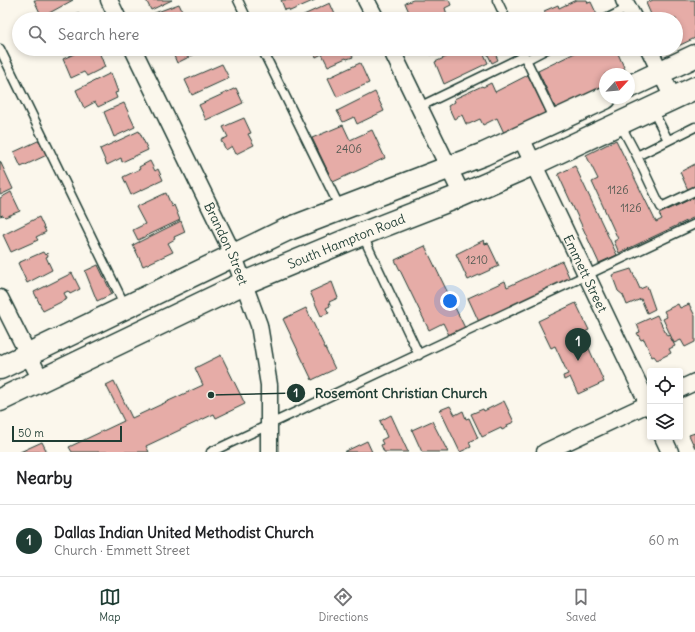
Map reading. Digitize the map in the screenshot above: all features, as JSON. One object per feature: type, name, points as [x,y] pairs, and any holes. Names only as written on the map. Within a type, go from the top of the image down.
[{"type":"main road","points":[[635,84],[695,56]]},
{"type":"main road","name":"South Hampton Road","points":[[0,400],[244,283],[362,234],[462,196],[695,88]]},
{"type":"main road","points":[[0,368],[126,308],[233,254],[340,208],[448,168],[521,138],[599,101]]},
{"type":"street","points":[[109,0],[115,12]]},
{"type":"street","points":[[366,0],[372,12]]},
{"type":"street","name":"Brandon Street","points":[[136,56],[233,254],[259,325],[269,385],[269,452]]},
{"type":"street","points":[[394,56],[462,196]]},
{"type":"street","points":[[652,56],[673,98]]},
{"type":"street","name":"Emmett Street","points":[[521,138],[649,404]]},
{"type":"street","points":[[0,298],[41,380]]},
{"type":"street","points":[[683,388],[695,382]]},
{"type":"street","points":[[546,452],[647,406]]},
{"type":"street","points":[[664,440],[670,452]]},
{"type":"lane","points":[[238,0],[244,12]]},
{"type":"lane","points":[[496,0],[502,12]]},
{"type":"lane","points":[[619,12],[630,6]]},
{"type":"lane","points":[[0,49],[126,308]]},
{"type":"lane","points":[[265,56],[340,208]]},
{"type":"lane","points":[[419,107],[522,56]]},
{"type":"lane","points":[[524,56],[556,121]]},
{"type":"lane","points":[[652,108],[668,140]]},
{"type":"lane","points":[[619,124],[637,156],[661,207],[695,191]]},
{"type":"lane","points":[[637,156],[695,127]]},
{"type":"lane","points":[[211,452],[419,355],[586,274],[695,224]]},
{"type":"lane","points":[[362,234],[419,355]]},
{"type":"building","points":[[34,0],[73,0],[51,12],[40,12]]},
{"type":"building","points":[[146,0],[172,0],[151,10]]},
{"type":"building","points":[[281,0],[315,0],[290,11],[289,9],[285,10]]},
{"type":"building","points":[[413,0],[449,0],[451,5],[445,8],[446,12],[409,12],[405,3]]},
{"type":"building","points":[[576,0],[587,0],[588,3],[591,2],[596,12],[544,11],[558,5],[559,8]]},
{"type":"building","points":[[653,0],[695,0],[695,38],[683,44],[683,12],[650,12],[646,3]]},
{"type":"building","points":[[330,3],[334,12],[310,12]]},
{"type":"building","points":[[179,4],[183,12],[157,12]]},
{"type":"building","points":[[70,56],[101,56],[105,67],[87,76],[84,72],[71,78],[63,59]]},
{"type":"building","points":[[174,56],[191,56],[177,63]]},
{"type":"building","points":[[323,56],[353,57],[346,58],[328,66]]},
{"type":"building","points":[[448,56],[485,56],[488,63],[444,84],[435,62]]},
{"type":"building","points":[[488,56],[496,56],[498,60],[492,63]]},
{"type":"building","points":[[569,56],[619,56],[624,68],[599,68],[599,89],[556,109],[538,71]]},
{"type":"building","points":[[360,63],[369,83],[337,97],[328,78]]},
{"type":"building","points":[[222,64],[229,78],[192,95],[185,80]]},
{"type":"building","points":[[111,73],[118,92],[115,93],[117,98],[98,107],[95,102],[84,108],[76,90]]},
{"type":"building","points":[[528,75],[547,113],[504,133],[497,118],[483,125],[480,119],[466,124],[462,115],[454,119],[448,106],[455,102],[454,99],[491,83],[495,92]]},
{"type":"building","points":[[236,88],[243,103],[206,120],[199,105]]},
{"type":"building","points":[[375,92],[384,111],[357,124],[354,117],[343,122],[337,111]]},
{"type":"building","points":[[124,103],[135,127],[114,137],[104,112]]},
{"type":"building","points":[[244,118],[251,133],[248,134],[254,145],[236,154],[232,146],[226,150],[221,140],[228,137],[223,127]]},
{"type":"building","points":[[343,125],[350,140],[372,130],[385,158],[333,182],[312,138]]},
{"type":"building","points":[[139,131],[148,150],[122,162],[121,158],[107,165],[100,149]]},
{"type":"building","points":[[40,140],[47,155],[21,167],[14,152]]},
{"type":"building","points":[[616,140],[656,222],[662,219],[659,214],[695,197],[695,217],[619,253],[614,241],[618,239],[592,182],[598,179],[586,155]]},
{"type":"building","points":[[0,161],[13,189],[0,195]]},
{"type":"building","points":[[150,161],[155,171],[158,169],[163,180],[131,195],[123,177],[140,169],[139,167]]},
{"type":"building","points":[[695,164],[695,187],[688,190],[680,172]]},
{"type":"building","points":[[575,166],[617,255],[599,263],[558,174]]},
{"type":"building","points":[[11,192],[20,211],[5,217],[3,215],[0,216],[0,198]]},
{"type":"building","points":[[166,193],[172,207],[174,205],[180,220],[138,240],[133,230],[145,224],[136,207]]},
{"type":"building","points":[[39,217],[46,232],[36,237],[38,240],[11,252],[3,235]]},
{"type":"building","points":[[181,221],[185,232],[174,237],[175,239],[168,243],[173,252],[143,266],[133,245]]},
{"type":"building","points":[[484,240],[485,244],[488,243],[499,266],[468,280],[456,254]]},
{"type":"building","points":[[425,246],[466,330],[450,337],[443,323],[429,330],[395,260]]},
{"type":"building","points":[[43,252],[45,255],[47,253],[48,256],[46,257],[52,270],[27,283],[18,263]]},
{"type":"building","points":[[562,261],[570,279],[479,322],[468,298],[505,281],[507,287]]},
{"type":"building","points":[[98,265],[112,294],[97,301],[85,271]]},
{"type":"building","points":[[631,269],[640,289],[647,286],[655,309],[647,313],[641,299],[627,305],[623,295],[618,291],[612,275]]},
{"type":"building","points":[[72,273],[80,289],[70,294],[68,291],[64,293],[67,299],[43,311],[34,292]]},
{"type":"building","points":[[332,282],[338,298],[329,302],[330,306],[326,308],[329,313],[321,316],[310,292]]},
{"type":"building","points":[[576,303],[589,330],[582,333],[604,382],[578,394],[570,377],[564,380],[563,376],[568,374],[555,346],[551,348],[538,321]]},
{"type":"building","points":[[678,304],[680,308],[689,304],[695,316],[695,342],[685,347],[681,340],[674,343],[663,319],[667,317],[664,311]]},
{"type":"building","points":[[306,308],[335,369],[312,380],[283,319]]},
{"type":"building","points":[[657,315],[667,336],[669,335],[675,346],[669,349],[671,353],[657,360],[654,356],[652,357],[644,339],[641,340],[637,333],[640,332],[637,324]]},
{"type":"building","points":[[221,355],[245,404],[216,418],[214,414],[146,446],[149,452],[72,452],[69,447],[124,421],[106,385],[114,381],[132,418],[203,385],[195,368]]},
{"type":"building","points":[[504,401],[514,422],[507,425],[508,427],[502,430],[501,428],[482,437],[471,414],[483,409],[484,411]]},
{"type":"building","points":[[450,406],[455,415],[463,411],[466,419],[469,418],[478,438],[469,442],[471,447],[460,452],[440,410]]},
{"type":"building","points":[[391,415],[408,452],[384,452],[381,445],[383,444],[381,440],[387,437],[380,421]]},
{"type":"building","points":[[432,421],[448,452],[422,452],[412,430]]},
{"type":"building","points":[[695,433],[695,448],[689,435]]},
{"type":"building","points":[[367,441],[372,452],[344,452]]},
{"type":"building","points":[[42,442],[47,452],[20,452]]},
{"type":"place","name":"Dallas Indian United Methodist Church","points":[[578,361]]},
{"type":"place","name":"Rosemont Christian Church","points":[[211,395]]}]
